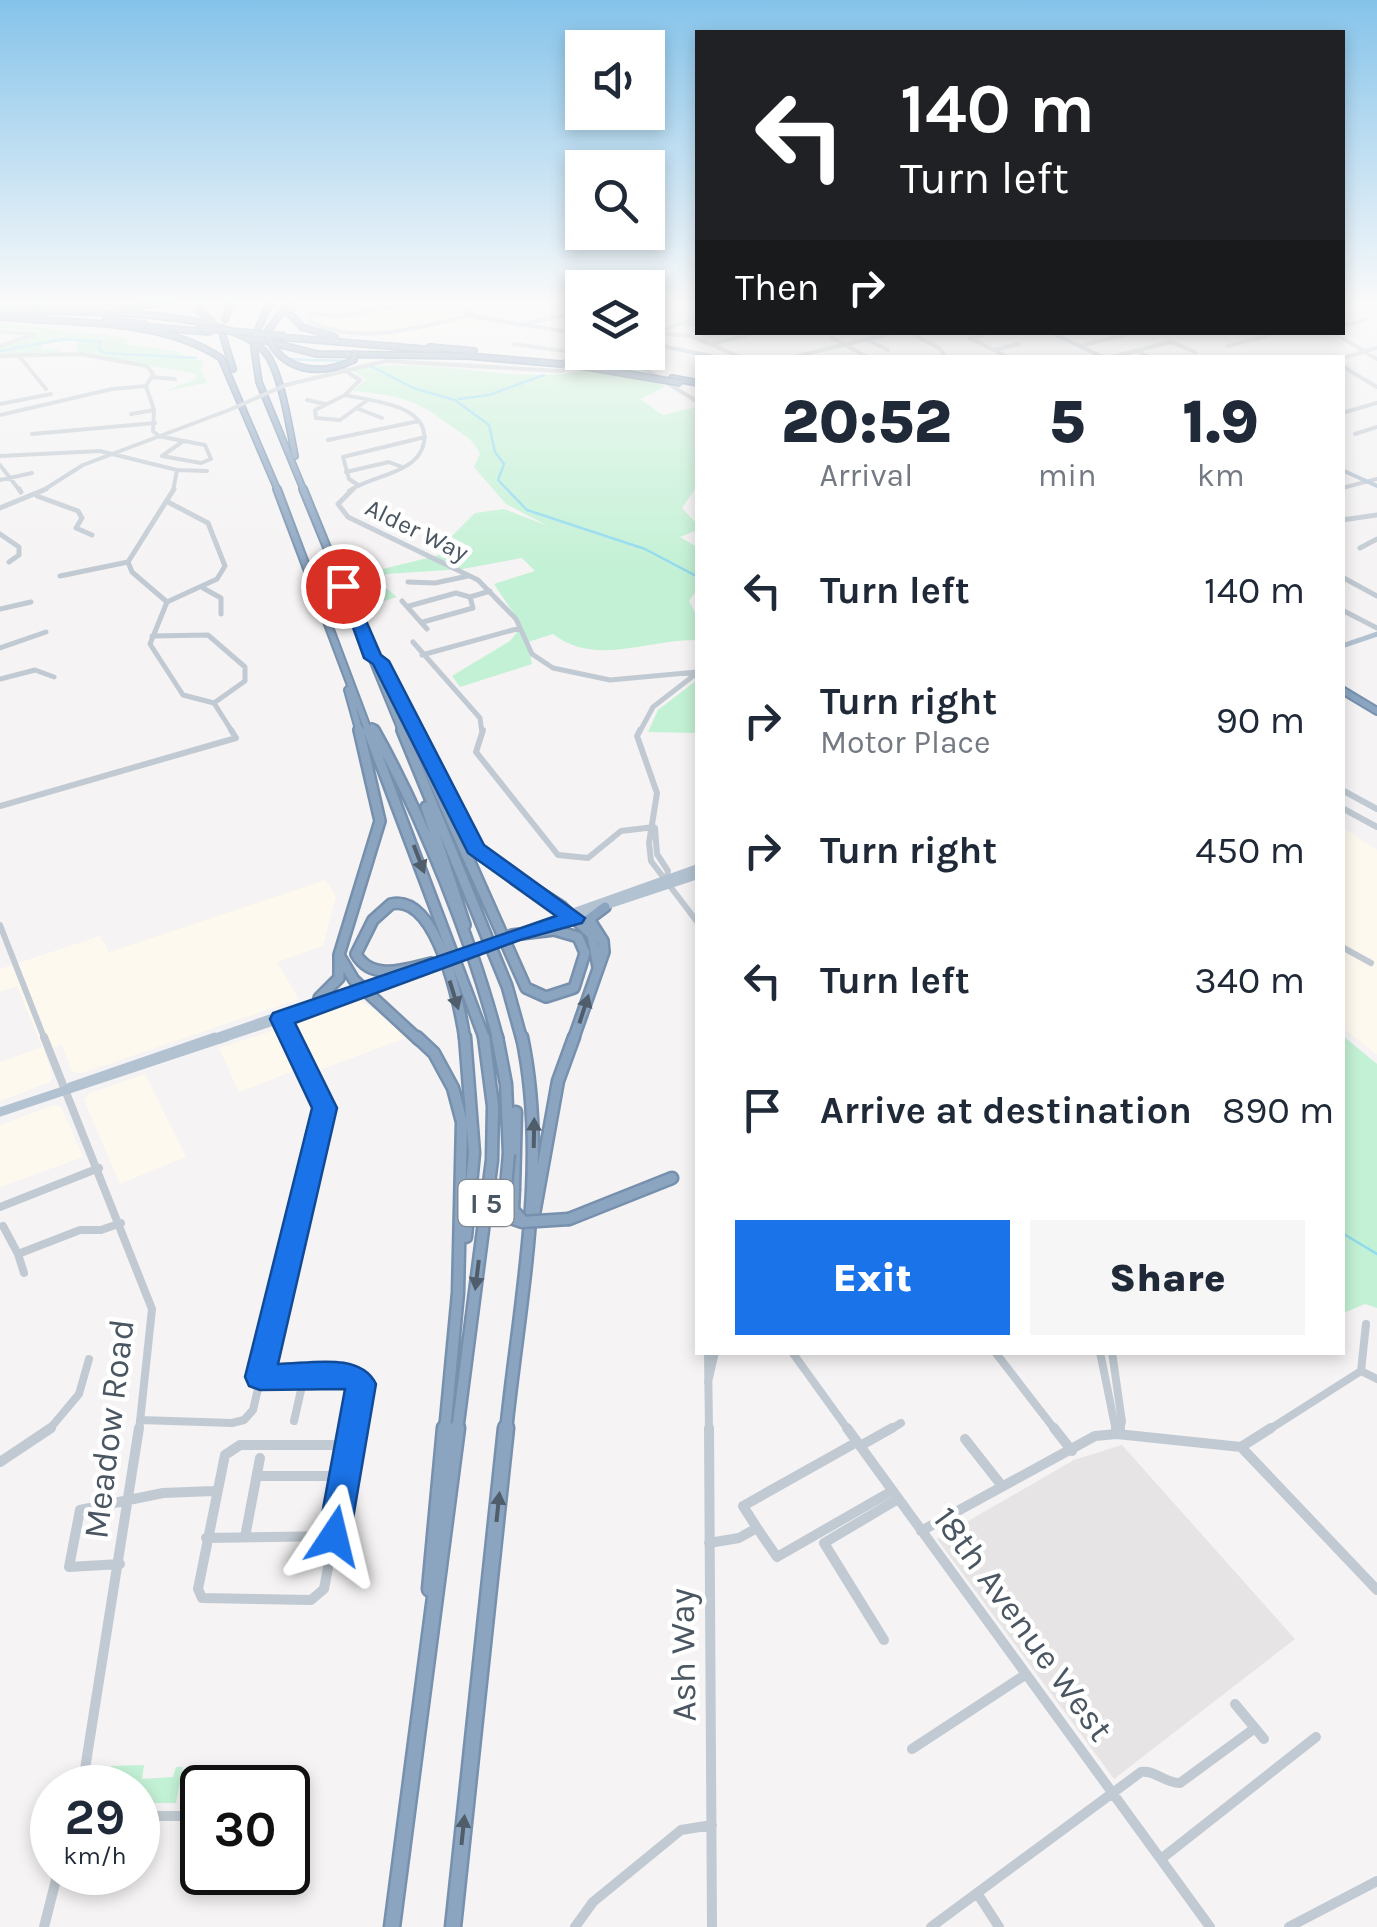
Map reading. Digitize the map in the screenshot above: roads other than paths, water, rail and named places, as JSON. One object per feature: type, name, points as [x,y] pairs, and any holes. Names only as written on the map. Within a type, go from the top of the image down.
[{"type":"highway","name":"I 5","points":[[237,391],[471,991],[486,1042],[493,1106],[492,1160],[392,1927]]},
{"type":"highway","name":"I 5","points":[[263,391],[502,974],[526,1049],[534,1136],[524,1265],[452,1927]]},
{"type":"highway","points":[[277,391],[300,478]]},
{"type":"highway","points":[[319,998],[337,983],[339,955],[377,838],[380,810],[336,644]]},
{"type":"highway","points":[[373,658],[380,661],[418,741],[526,988],[546,997],[574,988],[585,953],[578,937],[554,930],[512,935]]},
{"type":"highway","points":[[1345,695],[1377,714]]},
{"type":"highway","points":[[358,703],[415,813],[490,1002],[510,1084],[505,1213],[512,1220],[530,1222],[569,1219],[672,1178]]},
{"type":"highway","points":[[418,741],[481,855],[571,915],[596,942],[598,967]]},
{"type":"highway","points":[[414,766],[446,873],[506,1033],[516,1107],[513,1210],[530,1222]]},
{"type":"highway","points":[[418,1722],[458,1293],[476,1156],[477,1103],[470,1050],[454,990],[429,924],[415,905],[393,904],[378,910],[356,949],[358,961],[375,970],[431,963]]},
{"type":"highway","points":[[524,1265],[558,1081],[598,967],[602,941],[589,919],[604,907]]},
{"type":"highway","points":[[339,955],[363,987],[420,1038],[453,1088],[465,1150],[458,1293]]},
{"type":"main road","points":[[1345,471],[1377,482]]},
{"type":"main road","points":[[1345,645],[1377,629]]},
{"type":"main road","points":[[66,1089],[83,1088],[695,873]]},
{"type":"main road","points":[[571,915],[669,882]]},
{"type":"main road","points":[[0,1112],[66,1089],[80,1080],[319,998],[363,987]]},
{"type":"street","points":[[0,404],[48,391],[57,398]]},
{"type":"street","points":[[0,415],[104,391]]},
{"type":"street","points":[[148,391],[154,410],[153,431],[162,437],[206,445],[211,457],[206,462],[190,462],[162,455],[182,442]]},
{"type":"street","points":[[0,508],[36,495],[83,464],[274,391]]},
{"type":"street","points":[[349,391],[314,412],[318,420],[342,418],[367,400]]},
{"type":"street","points":[[345,395],[395,407],[419,421],[425,437],[343,457],[346,472],[358,485]]},
{"type":"street","points":[[307,400],[326,404]]},
{"type":"street","points":[[1345,412],[1377,403]]},
{"type":"street","points":[[354,408],[382,418]]},
{"type":"street","points":[[130,414],[154,410]]},
{"type":"street","points":[[328,440],[419,421]]},
{"type":"street","points":[[32,434],[154,423]]},
{"type":"street","points":[[1356,434],[1377,427]]},
{"type":"street","name":"Alder Way","points":[[425,437],[420,454],[402,467],[358,485],[341,498],[341,511],[470,575],[490,591],[520,628],[536,658],[568,673],[622,680],[695,672]]},
{"type":"street","points":[[21,492],[8,478],[1,460],[100,451],[176,470],[208,471]]},
{"type":"street","points":[[346,472],[389,462],[402,467]]},
{"type":"street","points":[[60,576],[128,562],[168,502],[176,470]]},
{"type":"street","points":[[0,480],[32,473]]},
{"type":"street","points":[[1345,487],[1368,482]]},
{"type":"street","points":[[36,495],[78,511],[82,518],[76,528],[92,534]]},
{"type":"street","points":[[0,806],[236,738],[214,703],[183,695],[150,644],[150,636],[168,602],[218,579],[225,566],[211,521],[204,514],[168,502]]},
{"type":"street","points":[[1345,520],[1377,515]]},
{"type":"street","points":[[0,534],[19,548],[19,555],[9,562]]},
{"type":"street","points":[[1360,548],[1377,539]]},
{"type":"street","points":[[128,562],[132,572],[168,602]]},
{"type":"street","points":[[408,582],[435,583],[470,575]]},
{"type":"street","points":[[1345,579],[1377,596]]},
{"type":"street","points":[[455,586],[459,593]]},
{"type":"street","points":[[202,588],[221,598],[225,604],[221,614]]},
{"type":"street","points":[[409,606],[459,593],[470,597],[490,591]]},
{"type":"street","points":[[423,622],[473,608],[470,597]]},
{"type":"street","points":[[402,601],[427,628]]},
{"type":"street","points":[[0,608],[31,602]]},
{"type":"street","points":[[1345,609],[1377,629]]},
{"type":"street","points":[[422,655],[520,628]]},
{"type":"street","points":[[0,648],[46,632]]},
{"type":"street","points":[[150,636],[208,635],[245,667],[244,681],[214,703]]},
{"type":"street","points":[[413,642],[480,718],[483,729],[476,752],[558,854],[588,858],[621,831],[654,827]]},
{"type":"street","points":[[0,680],[36,670],[54,677]]},
{"type":"street","points":[[695,674],[653,707],[638,728],[639,746],[657,793],[649,844],[651,861],[695,919]]},
{"type":"street","points":[[1345,792],[1377,809]]},
{"type":"street","points":[[1345,810],[1377,827]]},
{"type":"street","name":"Meadow Road","points":[[1,931],[121,1222],[152,1309],[131,1499],[86,1765]]},
{"type":"street","points":[[1345,949],[1371,963]]},
{"type":"street","points":[[140,1420],[244,1420],[252,1410],[324,1108],[282,1019]]},
{"type":"street","points":[[0,1207],[98,1168]]},
{"type":"street","points":[[18,1254],[80,1230],[101,1230],[121,1222]]},
{"type":"street","points":[[3,1226],[24,1274]]},
{"type":"street","points":[[1360,1371],[1366,1324]]},
{"type":"street","name":"Ash Way","points":[[708,1355],[712,1927]]},
{"type":"street","name":"Ash Way","points":[[708,1383],[715,1355]]},
{"type":"street","name":"18th Avenue West","points":[[794,1355],[1210,1927]]},
{"type":"street","points":[[997,1355],[1072,1451]]},
{"type":"street","points":[[1101,1355],[1117,1434]]},
{"type":"street","points":[[1112,1355],[1122,1422],[1117,1434]]},
{"type":"street","points":[[0,1462],[28,1446],[76,1404],[87,1385],[89,1359]]},
{"type":"street","points":[[1360,1371],[1377,1379]]},
{"type":"street","points":[[922,1531],[1095,1436],[1117,1434],[1241,1447],[1360,1371]]},
{"type":"street","points":[[260,1377],[356,1378],[361,1388],[351,1445],[334,1536],[319,1596],[208,1600],[200,1594],[206,1538],[224,1454],[234,1448],[351,1445]]},
{"type":"street","points":[[294,1422],[304,1377]]},
{"type":"street","points":[[895,1495],[777,1557],[743,1506],[901,1423]]},
{"type":"street","points":[[965,1439],[1002,1486]]},
{"type":"street","points":[[1241,1447],[1377,1590]]},
{"type":"street","points":[[246,1537],[260,1458]]},
{"type":"street","points":[[257,1476],[345,1476]]},
{"type":"street","points":[[121,1564],[76,1570],[67,1562],[80,1510],[131,1499],[214,1491]]},
{"type":"street","points":[[884,1640],[824,1542],[895,1495]]},
{"type":"street","points":[[709,1542],[739,1538],[757,1528]]},
{"type":"street","points":[[206,1538],[334,1536]]},
{"type":"street","points":[[912,1749],[1024,1675]]},
{"type":"street","points":[[1235,1704],[1264,1739]]},
{"type":"street","points":[[930,1927],[1146,1770],[1169,1783],[1180,1783],[1255,1728]]},
{"type":"street","points":[[1161,1859],[1316,1737]]},
{"type":"street","points":[[575,1927],[586,1908],[669,1848],[681,1830],[712,1825]]},
{"type":"street","points":[[1288,1927],[1377,1881]]},
{"type":"street","points":[[976,1892],[999,1927]]},
{"type":"street","points":[[44,1927],[52,1895]]},
{"type":"waterway","points":[[423,391],[455,400],[489,425],[495,452],[504,464],[498,480],[527,510],[645,549],[695,575]]},
{"type":"waterway","points":[[459,399],[500,391]]},
{"type":"waterway","points":[[1345,1235],[1377,1254]]}]
